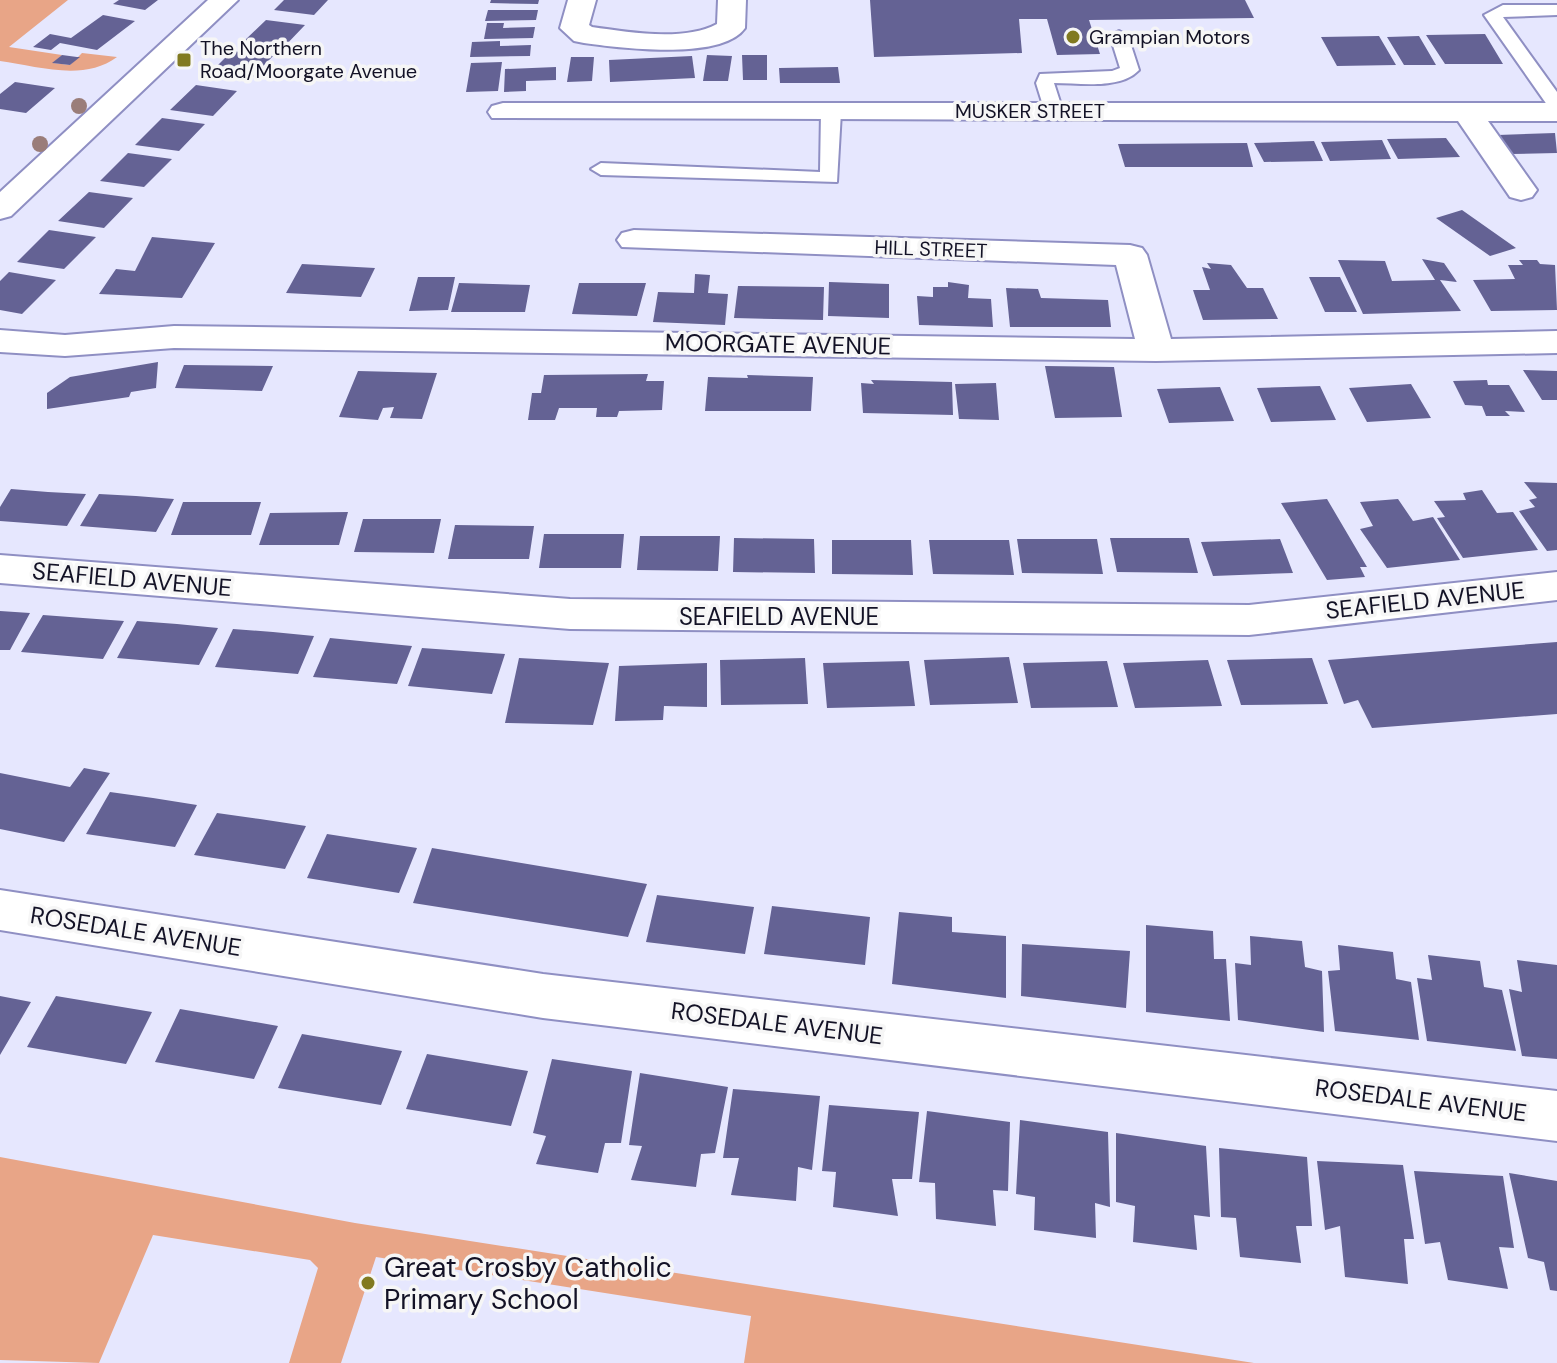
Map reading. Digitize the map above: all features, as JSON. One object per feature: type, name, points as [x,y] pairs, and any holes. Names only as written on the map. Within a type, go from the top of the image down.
[{"type":"street","points":[[0,209],[224,0]]},
{"type":"street","points":[[582,0],[574,28],[584,35],[703,39],[723,35],[731,28],[732,0]]},
{"type":"street","name":"MUSKER STREET","points":[[503,112],[1557,112]]},
{"type":"street","points":[[1468,114],[1521,190]]},
{"type":"street","name":"HILL STREET","points":[[634,240],[1130,255],[1156,350]]},
{"type":"street","name":"MOORGATE AVENUE","points":[[14,343],[91,345],[174,337],[1156,350],[1557,342]]},
{"type":"street","name":"SEAFIELD AVENUE","points":[[0,569],[585,614],[1249,620],[1557,586]]},
{"type":"street","name":"ROSEDALE AVENUE","points":[[0,910],[543,996],[1557,1116]]},
{"type":"lane","points":[[1557,10],[1503,10],[1493,15],[1557,105]]},
{"type":"lane","points":[[1053,111],[1045,83],[1047,78],[1115,77],[1130,70],[1119,36]]},
{"type":"lane","points":[[601,169],[830,178],[831,112]]},
{"type":"shaded area","points":[[0,0],[68,0],[9,47],[62,55],[53,63],[70,65],[82,53],[117,57],[104,65],[75,71],[0,61]]},
{"type":"shaded area","points":[[0,1157],[355,1223],[1254,1363],[744,1363],[751,1316],[376,1257],[341,1363],[289,1363],[318,1268],[310,1260],[153,1235],[99,1363],[0,1360]]},
{"type":"building","points":[[119,0],[158,0],[145,10],[113,4]]},
{"type":"building","points":[[284,0],[328,0],[314,15],[274,10]]},
{"type":"building","points":[[491,0],[539,0],[538,4],[490,3]]},
{"type":"building","points":[[870,0],[1245,0],[1254,18],[1089,20],[1100,54],[1057,55],[1047,19],[1019,19],[1022,53],[874,57]]},
{"type":"building","points":[[488,10],[538,10],[536,20],[485,21]]},
{"type":"building","points":[[103,15],[135,21],[97,50],[60,43],[51,50],[33,47],[50,34],[71,38]]},
{"type":"building","points":[[266,20],[305,25],[283,48],[243,42]]},
{"type":"building","points":[[487,23],[504,23],[503,28],[535,27],[533,38],[484,39]]},
{"type":"building","points":[[1485,34],[1503,64],[1445,64],[1426,35]]},
{"type":"building","points":[[1379,36],[1396,65],[1337,66],[1321,37]]},
{"type":"building","points":[[1419,36],[1436,65],[1404,65],[1387,37]]},
{"type":"building","points":[[500,41],[500,46],[531,45],[530,56],[470,57],[472,42]]},
{"type":"building","points":[[232,51],[273,56],[250,80],[209,74]]},
{"type":"building","points":[[62,55],[80,57],[70,65],[52,63]]},
{"type":"building","points":[[707,55],[732,56],[728,81],[703,81]]},
{"type":"building","points":[[742,55],[767,55],[767,80],[743,80]]},
{"type":"building","points":[[692,56],[695,78],[610,82],[609,60]]},
{"type":"building","points":[[571,57],[594,57],[592,81],[567,82]]},
{"type":"building","points":[[502,62],[498,91],[466,92],[471,63]]},
{"type":"building","points":[[556,67],[556,80],[526,81],[526,91],[504,92],[505,69]]},
{"type":"building","points":[[838,67],[840,83],[780,83],[779,68]]},
{"type":"building","points":[[15,82],[55,88],[26,113],[0,109],[0,94]]},
{"type":"building","points":[[196,85],[237,91],[213,116],[170,110]]},
{"type":"building","points":[[162,118],[205,124],[179,151],[135,145]]},
{"type":"building","points":[[1555,133],[1557,153],[1512,154],[1498,135]]},
{"type":"building","points":[[1446,138],[1460,157],[1398,159],[1387,139]]},
{"type":"building","points":[[1382,140],[1391,159],[1330,161],[1321,142]]},
{"type":"building","points":[[1314,141],[1323,161],[1264,162],[1254,143]]},
{"type":"building","points":[[1247,143],[1253,167],[1125,167],[1118,144]]},
{"type":"building","points":[[128,153],[172,159],[144,187],[100,181]]},
{"type":"building","points":[[89,192],[133,198],[104,228],[58,221]]},
{"type":"building","points":[[1462,210],[1516,248],[1490,256],[1436,218]]},
{"type":"building","points":[[49,230],[96,237],[64,269],[17,262]]},
{"type":"building","points":[[152,237],[215,243],[182,298],[99,294],[116,269],[135,271]]},
{"type":"building","points":[[1422,259],[1444,263],[1457,282],[1440,280],[1461,311],[1363,314],[1338,260],[1385,261],[1392,281],[1435,280]]},
{"type":"building","points":[[1519,260],[1537,260],[1540,264],[1555,265],[1557,310],[1491,311],[1473,280],[1515,279],[1508,265],[1523,265]]},
{"type":"building","points":[[1207,263],[1231,265],[1247,288],[1263,288],[1278,319],[1203,320],[1193,290],[1210,290],[1202,267],[1211,269]]},
{"type":"building","points":[[302,264],[375,268],[361,297],[286,293]]},
{"type":"building","points":[[9,272],[56,280],[22,314],[0,310],[0,281]]},
{"type":"building","points":[[695,274],[710,275],[708,293],[728,294],[725,325],[653,322],[658,292],[694,293]]},
{"type":"building","points":[[418,277],[455,277],[448,310],[409,311]]},
{"type":"building","points":[[1309,277],[1340,277],[1357,312],[1325,312]]},
{"type":"building","points":[[829,282],[889,284],[889,318],[828,316]]},
{"type":"building","points":[[948,282],[969,285],[968,298],[991,299],[993,327],[919,325],[917,296],[933,297],[933,287],[948,287]]},
{"type":"building","points":[[459,283],[530,285],[525,312],[451,312]]},
{"type":"building","points":[[579,283],[646,283],[637,316],[572,314]]},
{"type":"building","points":[[738,286],[824,287],[823,320],[734,318]]},
{"type":"building","points":[[1006,288],[1038,289],[1041,298],[1108,300],[1111,327],[1010,327]]},
{"type":"building","points":[[158,362],[156,388],[131,392],[129,397],[47,409],[47,393],[70,377]]},
{"type":"building","points":[[184,365],[273,366],[262,391],[175,388]]},
{"type":"building","points":[[1045,366],[1114,367],[1122,417],[1055,418]]},
{"type":"building","points":[[1523,370],[1557,371],[1557,400],[1542,400]]},
{"type":"building","points":[[358,371],[437,373],[422,419],[390,418],[394,407],[383,408],[378,420],[339,417]]},
{"type":"building","points":[[648,374],[646,381],[664,381],[662,410],[619,411],[617,417],[596,417],[597,408],[559,408],[555,420],[528,420],[532,393],[541,393],[544,375]]},
{"type":"building","points":[[747,375],[813,377],[811,411],[705,411],[708,377],[748,378]]},
{"type":"building","points":[[871,380],[952,382],[953,415],[863,413],[861,383],[874,384]]},
{"type":"building","points":[[1487,380],[1488,385],[1509,385],[1525,412],[1505,411],[1510,416],[1486,416],[1482,406],[1465,405],[1453,381]]},
{"type":"building","points":[[996,383],[999,420],[959,419],[955,384]]},
{"type":"building","points":[[1411,384],[1431,418],[1367,422],[1349,388]]},
{"type":"building","points":[[1320,386],[1336,420],[1271,422],[1257,388]]},
{"type":"building","points":[[1220,387],[1234,421],[1169,423],[1157,389]]},
{"type":"building","points":[[1524,482],[1557,483],[1557,550],[1547,551],[1519,511],[1535,507],[1529,500],[1537,498]]},
{"type":"building","points":[[11,489],[86,494],[67,526],[0,521],[0,507]]},
{"type":"building","points":[[1482,490],[1497,513],[1513,512],[1538,550],[1463,558],[1437,518],[1445,517],[1434,501],[1466,500],[1463,493]]},
{"type":"building","points":[[99,494],[174,499],[156,532],[80,526]]},
{"type":"building","points":[[1327,499],[1367,567],[1360,567],[1365,577],[1327,580],[1281,503]]},
{"type":"building","points":[[1398,499],[1413,521],[1433,517],[1460,560],[1387,568],[1360,529],[1373,526],[1360,502]]},
{"type":"building","points":[[183,502],[261,502],[251,535],[171,535]]},
{"type":"building","points":[[348,512],[339,545],[259,545],[270,513]]},
{"type":"building","points":[[363,519],[441,519],[434,553],[354,552]]},
{"type":"building","points":[[455,525],[534,526],[529,559],[448,559]]},
{"type":"building","points":[[544,534],[624,534],[621,568],[539,568]]},
{"type":"building","points":[[640,536],[720,536],[718,571],[637,570]]},
{"type":"building","points":[[734,538],[814,539],[815,573],[733,572]]},
{"type":"building","points":[[1110,538],[1189,538],[1198,573],[1117,572]]},
{"type":"building","points":[[1017,539],[1097,539],[1103,574],[1022,573]]},
{"type":"building","points":[[1280,539],[1293,573],[1213,576],[1201,542]]},
{"type":"building","points":[[832,540],[911,540],[913,575],[832,574]]},
{"type":"building","points":[[929,540],[1009,540],[1014,575],[933,574]]},
{"type":"building","points":[[0,611],[30,613],[10,650],[0,650]]},
{"type":"building","points":[[43,615],[124,621],[103,659],[21,652]]},
{"type":"building","points":[[137,621],[218,628],[199,665],[117,658]]},
{"type":"building","points":[[233,629],[314,636],[298,674],[215,667]]},
{"type":"building","points":[[330,638],[412,646],[397,684],[313,677]]},
{"type":"building","points":[[1557,642],[1557,714],[1372,728],[1358,700],[1344,704],[1328,660]]},
{"type":"building","points":[[422,648],[505,654],[492,694],[408,686]]},
{"type":"building","points":[[1009,657],[1018,703],[930,705],[924,660]]},
{"type":"building","points":[[519,658],[609,663],[593,725],[505,723]]},
{"type":"building","points":[[805,658],[808,704],[721,705],[720,660]]},
{"type":"building","points":[[1312,658],[1328,704],[1241,705],[1227,660]]},
{"type":"building","points":[[1208,660],[1222,706],[1135,708],[1123,663]]},
{"type":"building","points":[[909,661],[915,706],[827,708],[823,663]]},
{"type":"building","points":[[1107,661],[1118,707],[1031,708],[1023,663]]},
{"type":"building","points":[[707,663],[707,707],[664,706],[663,720],[615,721],[619,666]]},
{"type":"building","points":[[84,768],[110,773],[64,842],[0,829],[0,773],[70,787]]},
{"type":"building","points":[[110,792],[197,805],[175,847],[86,834]]},
{"type":"building","points":[[217,813],[306,826],[285,869],[194,855]]},
{"type":"building","points":[[327,834],[417,848],[399,893],[307,878]]},
{"type":"building","points":[[432,848],[647,884],[628,937],[413,903]]},
{"type":"building","points":[[657,895],[754,907],[745,954],[646,942]]},
{"type":"building","points":[[772,906],[870,917],[865,965],[764,954]]},
{"type":"building","points":[[899,912],[952,917],[952,932],[1006,936],[1006,998],[892,984]]},
{"type":"building","points":[[1146,925],[1213,931],[1214,959],[1226,959],[1230,1021],[1146,1012]]},
{"type":"building","points":[[1250,936],[1302,941],[1305,967],[1322,971],[1324,1032],[1238,1020],[1235,963],[1251,965]]},
{"type":"building","points":[[1022,944],[1130,951],[1126,1008],[1021,996]]},
{"type":"building","points":[[1338,945],[1393,952],[1396,979],[1411,982],[1419,1040],[1335,1031],[1328,971],[1340,970]]},
{"type":"building","points":[[1428,955],[1480,961],[1484,987],[1502,990],[1516,1051],[1427,1041],[1417,978],[1432,980]]},
{"type":"building","points":[[1517,960],[1557,965],[1557,1059],[1522,1056],[1509,989],[1522,992]]},
{"type":"building","points":[[0,996],[31,1002],[0,1055]]},
{"type":"building","points":[[56,996],[152,1012],[126,1064],[27,1047]]},
{"type":"building","points":[[180,1009],[278,1026],[254,1079],[155,1062]]},
{"type":"building","points":[[302,1034],[402,1051],[381,1105],[278,1088]]},
{"type":"building","points":[[427,1054],[528,1071],[511,1126],[406,1109]]},
{"type":"building","points":[[552,1059],[632,1071],[621,1143],[605,1143],[598,1173],[536,1164],[546,1136],[533,1133]]},
{"type":"building","points":[[640,1073],[728,1087],[715,1153],[701,1154],[696,1187],[631,1180],[642,1146],[629,1145]]},
{"type":"building","points":[[733,1089],[820,1096],[812,1170],[798,1167],[796,1201],[731,1195],[739,1158],[723,1158]]},
{"type":"building","points":[[829,1105],[919,1112],[912,1179],[892,1179],[898,1216],[833,1207],[836,1172],[822,1171]]},
{"type":"building","points":[[927,1111],[1010,1122],[1008,1191],[993,1190],[996,1226],[936,1219],[935,1183],[919,1182]]},
{"type":"building","points":[[1020,1120],[1108,1132],[1110,1207],[1095,1203],[1096,1238],[1034,1230],[1035,1197],[1016,1194]]},
{"type":"building","points":[[1116,1133],[1206,1146],[1210,1217],[1194,1215],[1197,1250],[1133,1242],[1135,1206],[1116,1202]]},
{"type":"building","points":[[1219,1148],[1307,1157],[1312,1226],[1296,1226],[1301,1263],[1240,1257],[1236,1218],[1221,1217]]},
{"type":"building","points":[[1317,1161],[1403,1165],[1414,1239],[1404,1239],[1408,1284],[1345,1277],[1340,1226],[1325,1230]]},
{"type":"building","points":[[1414,1171],[1503,1176],[1514,1248],[1499,1247],[1508,1289],[1448,1280],[1440,1242],[1425,1244]]},
{"type":"building","points":[[1509,1173],[1557,1181],[1557,1291],[1550,1290],[1544,1262],[1528,1258]]},
{"type":"place","name":"Grampian Motors","points":[[1073,37]]},
{"type":"place","name":"The Northern Road/Moorgate Avenue","points":[[184,60]]},
{"type":"place","name":"Great Crosby Catholic Primary School","points":[[368,1283]]}]
